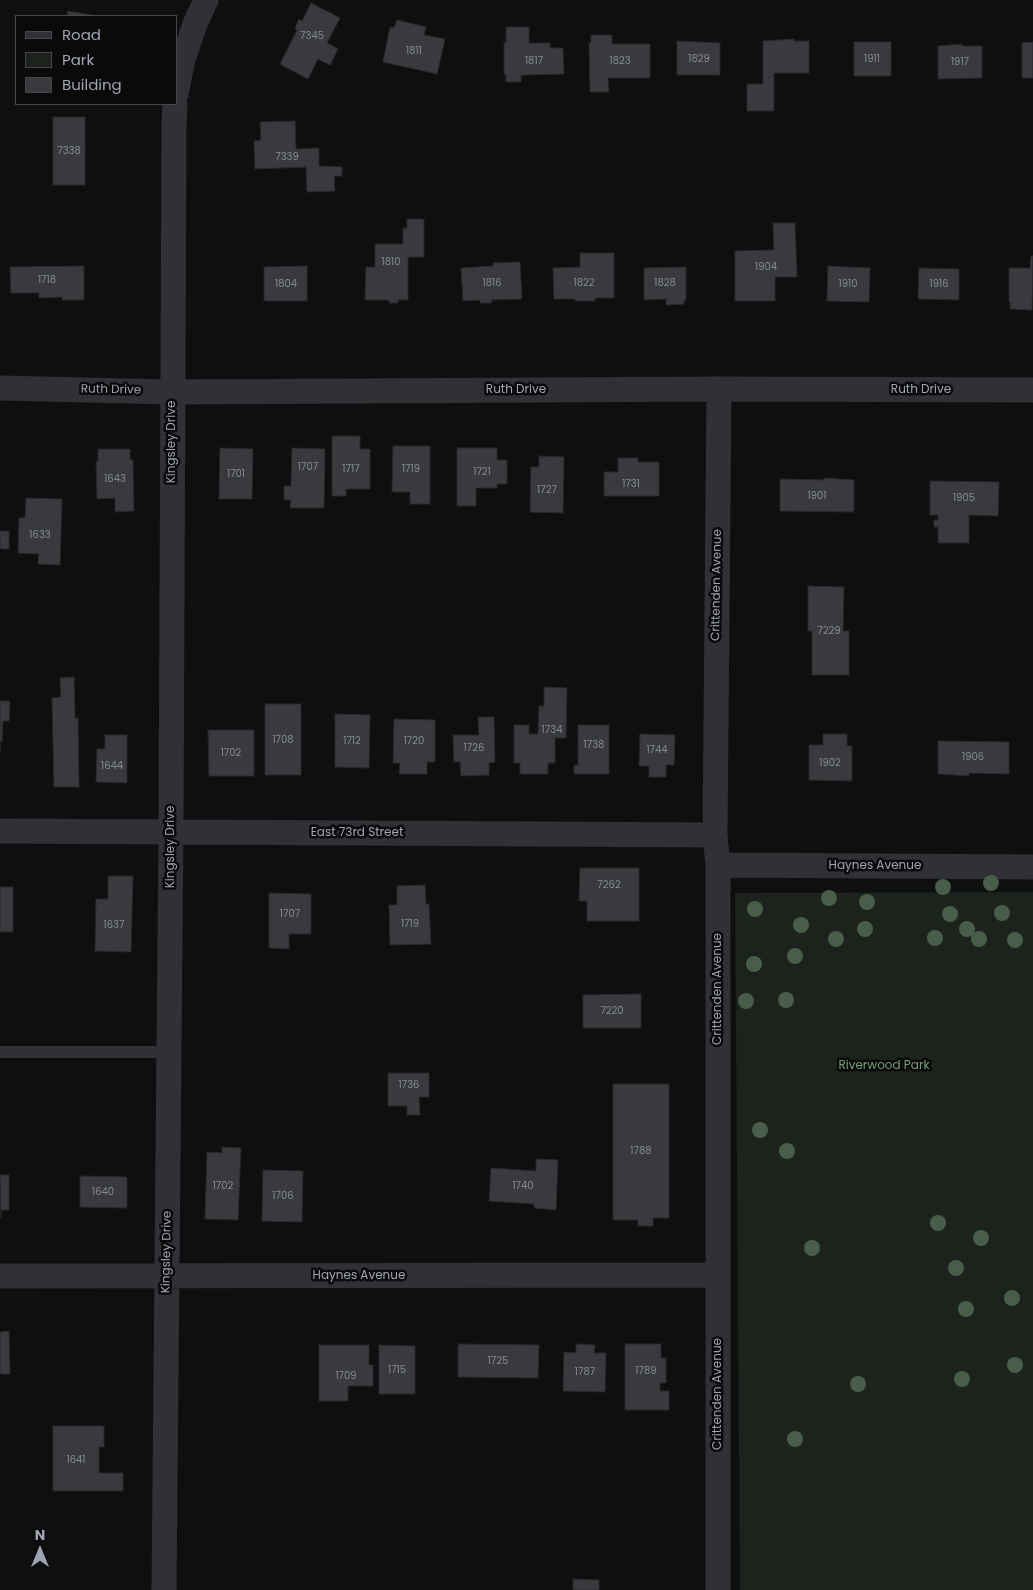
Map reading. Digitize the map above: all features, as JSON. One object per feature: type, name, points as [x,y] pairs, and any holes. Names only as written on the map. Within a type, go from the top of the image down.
[{"type":"street","points":[[178,84],[183,60],[195,24],[206,0]]},
{"type":"street","name":"Kingsley Drive","points":[[164,1590],[175,105]]},
{"type":"street","name":"Ruth Drive","points":[[0,388],[172,392],[719,389],[1033,390]]},
{"type":"street","name":"Crittenden Avenue","points":[[718,1590],[718,865],[715,835],[719,389]]},
{"type":"street","name":"East 73rd Street","points":[[0,831],[715,835]]},
{"type":"street","name":"Haynes Avenue","points":[[718,865],[1033,866]]},
{"type":"street","name":"Haynes Avenue","points":[[0,1276],[718,1275]]},
{"type":"lane","points":[[0,1052],[169,1052]]},
{"type":"green space","name":"Riverwood Park","points":[[1033,892],[1033,1590],[740,1590],[735,893]]},
{"type":"building","points":[[311,3],[340,18],[327,43],[338,49],[330,65],[318,59],[308,79],[280,64],[297,30],[295,28],[299,19],[302,21]]},
{"type":"building","points":[[68,11],[92,15],[67,15]]},
{"type":"building","points":[[397,20],[426,27],[424,35],[445,39],[437,74],[383,62],[390,27],[394,28]]},
{"type":"building","points":[[506,27],[529,27],[529,43],[550,43],[550,48],[563,48],[564,74],[521,75],[521,82],[506,82],[506,75],[504,75],[504,43],[506,43]]},
{"type":"building","points":[[591,35],[612,35],[612,44],[650,44],[650,78],[608,78],[609,92],[590,92],[589,43],[591,43]]},
{"type":"building","points":[[794,39],[794,41],[809,41],[809,73],[774,73],[774,111],[747,111],[747,84],[763,84],[763,41]]},
{"type":"building","points":[[677,41],[720,43],[720,75],[677,75]]},
{"type":"building","points":[[854,42],[891,42],[891,76],[854,76]]},
{"type":"building","points":[[1033,42],[1033,78],[1022,78],[1022,43]]},
{"type":"building","points":[[962,44],[962,46],[982,46],[982,78],[938,79],[938,46]]},
{"type":"building","points":[[53,117],[85,117],[85,185],[53,185]]},
{"type":"building","points":[[295,121],[296,149],[319,148],[319,166],[342,167],[342,176],[334,176],[335,191],[307,192],[306,167],[255,169],[254,141],[261,140],[260,122]]},
{"type":"building","points":[[407,219],[424,219],[424,257],[408,257],[408,300],[398,300],[398,303],[389,303],[389,300],[365,300],[366,267],[375,267],[375,244],[403,244],[403,228],[407,228]]},
{"type":"building","points":[[773,223],[795,223],[797,277],[775,277],[775,301],[735,301],[735,251],[774,250]]},
{"type":"building","points":[[580,253],[614,253],[614,298],[595,298],[595,301],[554,299],[553,268],[580,267]]},
{"type":"building","points":[[1031,256],[1033,256],[1032,310],[1010,309],[1009,268],[1030,268]]},
{"type":"building","points":[[520,262],[522,299],[491,300],[492,303],[480,303],[480,300],[463,301],[461,268],[493,266],[493,263]]},
{"type":"building","points":[[84,266],[84,300],[62,300],[62,297],[39,298],[39,293],[11,293],[10,267]]},
{"type":"building","points":[[307,266],[307,301],[264,301],[264,267]]},
{"type":"building","points":[[828,266],[870,268],[869,302],[827,301]]},
{"type":"building","points":[[686,267],[686,300],[684,300],[684,304],[666,305],[666,299],[644,300],[644,268]]},
{"type":"building","points":[[919,268],[959,269],[959,300],[918,299]]},
{"type":"building","points":[[332,436],[360,436],[360,449],[370,449],[370,489],[346,489],[346,496],[332,496]]},
{"type":"building","points":[[393,446],[430,446],[430,504],[410,504],[410,492],[392,492]]},
{"type":"building","points":[[220,448],[253,449],[252,499],[219,499]]},
{"type":"building","points":[[292,448],[325,449],[324,508],[290,508],[291,500],[284,500],[284,486],[291,486]]},
{"type":"building","points":[[457,448],[497,448],[497,460],[507,460],[507,484],[497,484],[497,488],[476,488],[476,506],[457,506]]},
{"type":"building","points":[[98,449],[130,449],[130,460],[133,460],[134,511],[115,512],[115,498],[97,499],[96,461],[98,461]]},
{"type":"building","points":[[539,456],[564,457],[563,513],[530,512],[531,467],[539,467]]},
{"type":"building","points":[[618,458],[638,458],[638,462],[659,462],[659,496],[604,496],[604,472],[618,472]]},
{"type":"building","points":[[824,478],[854,480],[854,512],[780,511],[780,479],[824,480]]},
{"type":"building","points":[[930,481],[999,482],[998,516],[969,515],[969,543],[938,543],[938,527],[934,527],[934,520],[938,520],[938,515],[930,515]]},
{"type":"building","points":[[26,498],[62,499],[60,565],[38,564],[39,554],[18,553],[19,518],[25,518]]},
{"type":"building","points":[[0,531],[9,531],[9,549],[0,549]]},
{"type":"building","points":[[808,586],[844,587],[843,631],[849,631],[849,675],[812,675],[812,631],[808,631]]},
{"type":"building","points":[[74,677],[75,718],[78,718],[79,787],[54,787],[52,698],[61,697],[60,678]]},
{"type":"building","points":[[544,687],[567,688],[566,738],[555,738],[555,763],[548,763],[548,774],[520,774],[520,763],[514,763],[514,725],[529,725],[529,734],[538,734],[539,706],[544,706]]},
{"type":"building","points":[[0,701],[10,701],[9,721],[3,721],[2,742],[0,742]]},
{"type":"building","points":[[265,704],[301,704],[301,775],[265,775]]},
{"type":"building","points":[[335,714],[370,715],[369,768],[335,767]]},
{"type":"building","points":[[478,717],[494,717],[495,762],[489,763],[489,775],[461,776],[460,762],[454,762],[453,735],[479,735]]},
{"type":"building","points":[[394,719],[435,720],[435,762],[427,762],[427,774],[399,774],[400,763],[393,763]]},
{"type":"building","points":[[578,725],[609,725],[609,774],[574,774],[574,765],[578,765]]},
{"type":"building","points":[[208,730],[254,730],[254,776],[209,776]]},
{"type":"building","points":[[640,734],[675,735],[674,765],[666,765],[666,777],[649,777],[649,766],[639,766]]},
{"type":"building","points":[[823,734],[847,734],[847,746],[852,746],[852,781],[809,780],[809,745],[823,745]]},
{"type":"building","points":[[105,735],[127,735],[127,783],[96,782],[97,749],[105,749]]},
{"type":"building","points":[[938,741],[1009,742],[1009,774],[969,773],[969,776],[938,774]]},
{"type":"building","points":[[580,868],[639,868],[639,921],[587,921],[587,901],[579,901]]},
{"type":"building","points":[[108,876],[133,876],[131,952],[95,951],[96,899],[108,899]]},
{"type":"building","points":[[425,885],[426,904],[429,904],[431,944],[390,945],[389,905],[397,905],[397,886]]},
{"type":"building","points":[[0,887],[13,887],[13,932],[0,932]]},
{"type":"building","points":[[269,893],[311,894],[311,934],[289,934],[289,949],[269,948]]},
{"type":"building","points":[[641,994],[641,1028],[583,1028],[583,995]]},
{"type":"building","points":[[388,1073],[429,1073],[429,1097],[419,1097],[420,1115],[407,1115],[407,1106],[388,1106]]},
{"type":"building","points":[[613,1084],[669,1084],[669,1218],[653,1218],[653,1226],[638,1226],[638,1220],[613,1220]]},
{"type":"building","points":[[222,1147],[241,1148],[238,1220],[205,1219],[207,1152],[222,1153]]},
{"type":"building","points":[[536,1159],[558,1160],[556,1210],[534,1208],[534,1204],[489,1201],[491,1168],[536,1171]]},
{"type":"building","points":[[263,1170],[303,1171],[302,1222],[262,1221]]},
{"type":"building","points":[[0,1175],[9,1175],[9,1210],[1,1210],[1,1218]]},
{"type":"building","points":[[80,1176],[127,1177],[127,1208],[80,1207]]},
{"type":"building","points":[[9,1331],[10,1374],[0,1374],[0,1332]]},
{"type":"building","points":[[458,1344],[539,1345],[538,1378],[458,1377]]},
{"type":"building","points":[[576,1344],[595,1345],[594,1353],[606,1353],[605,1392],[563,1391],[564,1352],[576,1353]]},
{"type":"building","points":[[625,1344],[661,1344],[661,1358],[666,1358],[666,1383],[660,1383],[660,1391],[669,1391],[669,1410],[625,1410]]},
{"type":"building","points":[[319,1345],[369,1345],[369,1365],[373,1365],[373,1386],[348,1386],[348,1401],[319,1401]]},
{"type":"building","points":[[379,1345],[415,1346],[415,1394],[379,1394]]},
{"type":"building","points":[[53,1426],[104,1426],[104,1447],[99,1447],[99,1473],[123,1473],[123,1491],[53,1491]]},
{"type":"building","points":[[573,1579],[599,1580],[599,1590],[573,1590]]}]
